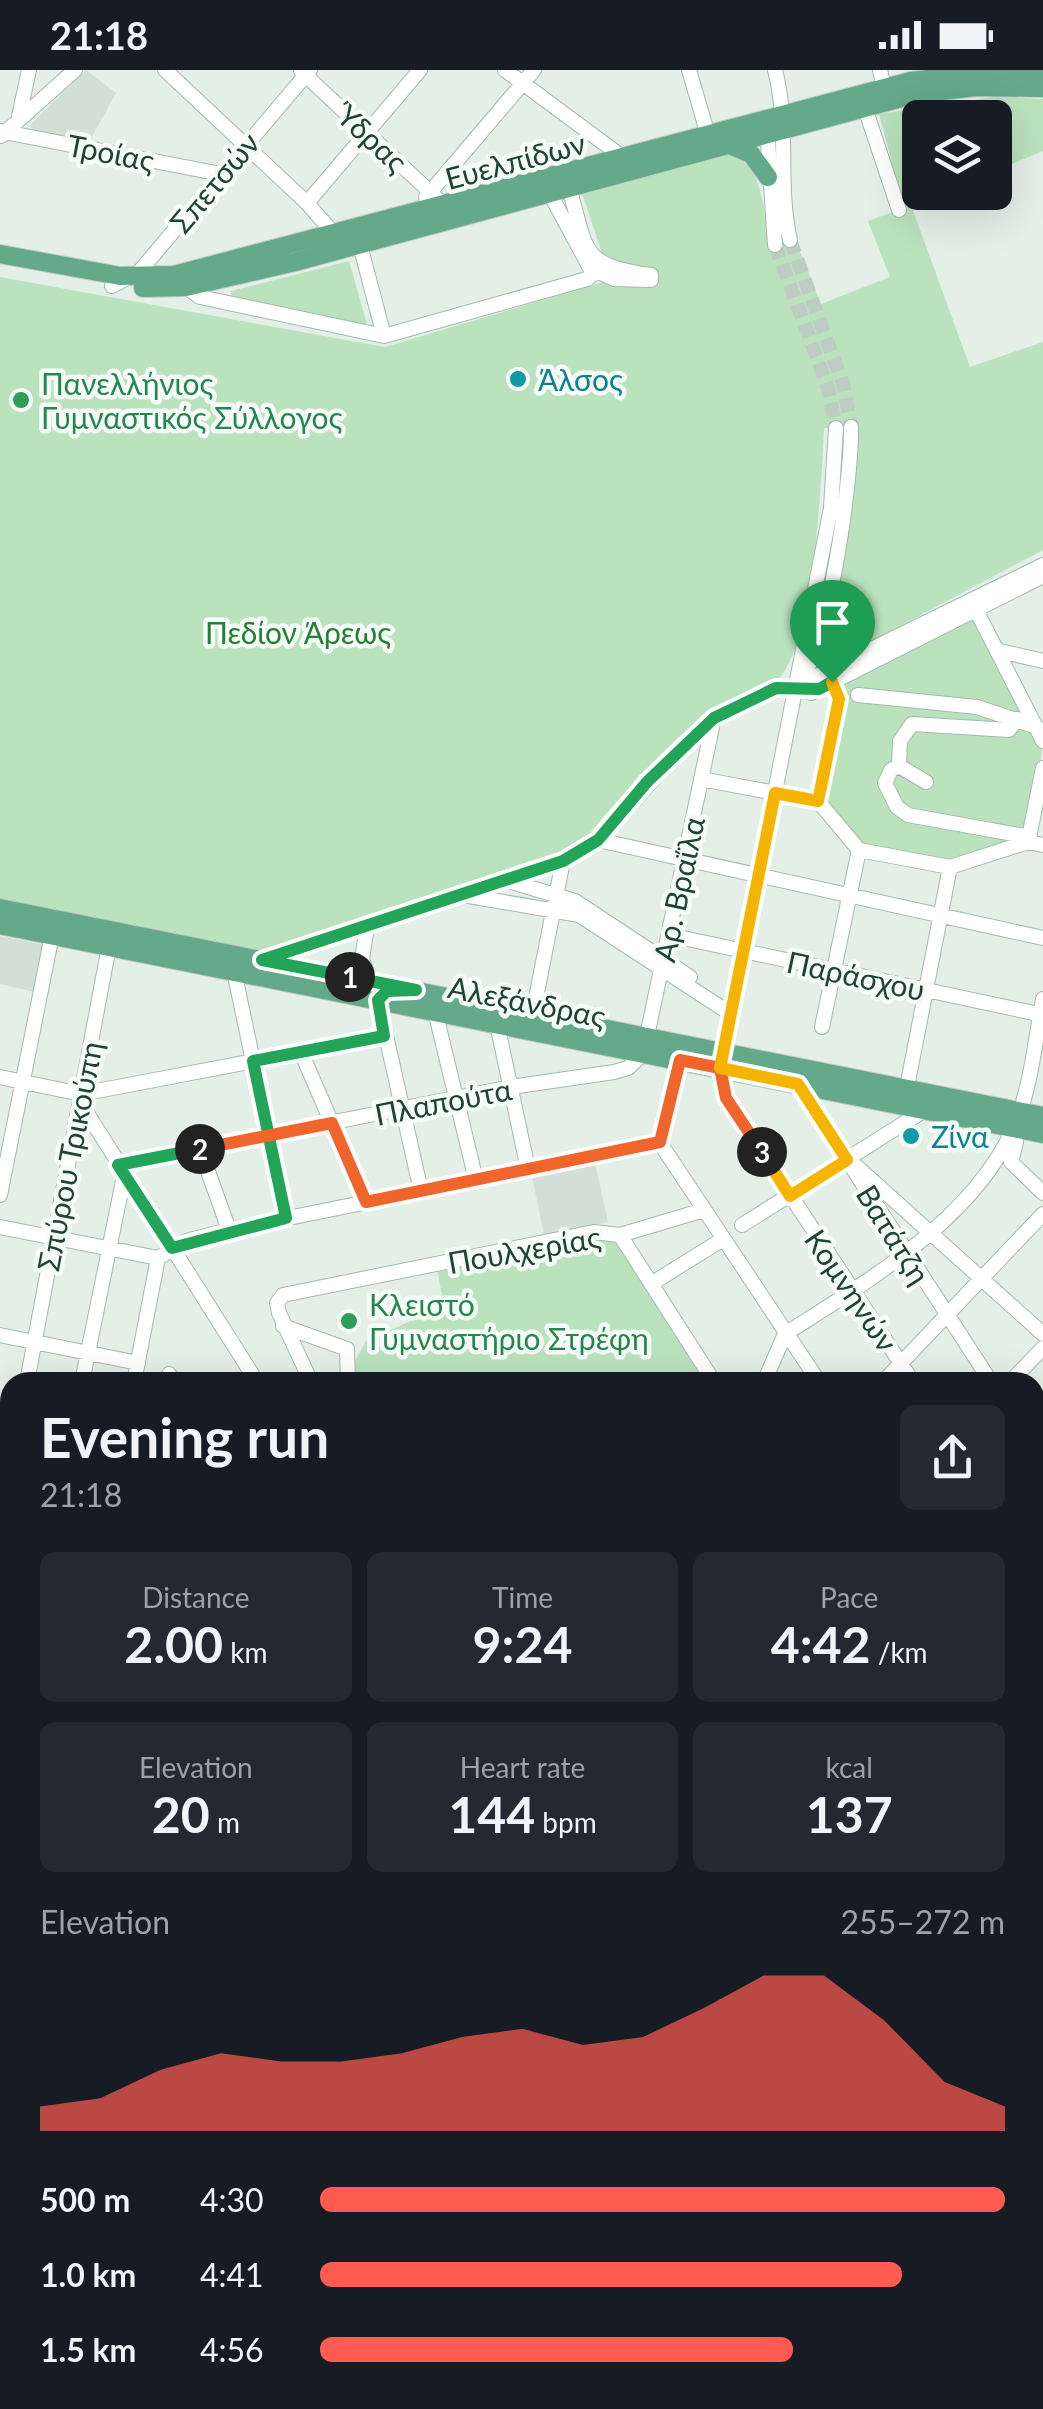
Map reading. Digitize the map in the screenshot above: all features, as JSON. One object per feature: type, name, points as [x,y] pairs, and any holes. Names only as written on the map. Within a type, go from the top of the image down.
[{"type":"main road","name":"Ευελπίδων","points":[[0,254],[132,277],[224,271],[360,244],[549,192],[625,158],[708,135],[778,127],[882,79],[966,72],[1043,74]]},
{"type":"main road","name":"Ευελπίδων","points":[[0,264],[112,286],[186,287],[336,235],[446,207],[643,167],[778,127],[943,90],[1043,88]]},
{"type":"main road","points":[[726,144],[751,154],[768,177]]},
{"type":"main road","name":"Αλεξάνδρας","points":[[0,908],[234,972],[497,1024],[906,1087],[1016,1119],[1043,1134]]},
{"type":"main road","name":"Αλεξάνδρας","points":[[0,925],[52,935],[111,938],[262,960],[533,1013],[659,1051],[722,1059],[749,1074],[925,1110],[1016,1119],[1043,1116]]},
{"type":"street","points":[[18,121],[29,70]]},
{"type":"street","points":[[2,133],[74,70]]},
{"type":"street","points":[[164,70],[307,203],[336,235]]},
{"type":"street","points":[[307,203],[420,70]]},
{"type":"street","points":[[506,70],[625,158],[643,167]]},
{"type":"street","points":[[410,216],[534,70]]},
{"type":"street","points":[[689,70],[708,135]]},
{"type":"street","points":[[775,70],[784,198],[783,242],[768,177],[778,127]]},
{"type":"street","name":"Σπετσών","points":[[112,286],[132,277],[305,72]]},
{"type":"street","name":"Ύδρας","points":[[305,72],[446,207]]},
{"type":"street","points":[[865,108],[899,210]]},
{"type":"street","name":"Τροίας","points":[[2,133],[222,174]]},
{"type":"street","points":[[567,181],[585,246],[600,269]]},
{"type":"street","points":[[549,192],[582,260],[600,269]]},
{"type":"street","points":[[360,244],[384,336]]},
{"type":"street","points":[[186,287],[200,298],[384,336],[514,301],[600,269]]},
{"type":"street","points":[[722,1059],[844,428],[843,510],[816,649],[794,694]]},
{"type":"street","points":[[262,960],[563,861],[598,840],[647,782],[714,718],[776,688],[794,694],[826,685],[1043,566]]},
{"type":"street","points":[[794,694],[838,666],[1043,576]]},
{"type":"street","points":[[974,606],[1040,734]]},
{"type":"street","points":[[816,649],[824,661],[838,666]]},
{"type":"street","points":[[1000,651],[1043,661]]},
{"type":"street","points":[[818,801],[839,699],[826,685]]},
{"type":"street","points":[[858,696],[977,707],[1017,718],[1040,734]]},
{"type":"street","name":"Αρ. Βραΐλα","points":[[660,1142],[662,964],[714,718]]},
{"type":"street","points":[[899,766],[900,742],[912,724],[1009,730],[1017,718]]},
{"type":"street","points":[[899,766],[926,782]]},
{"type":"street","points":[[899,766],[891,770],[885,783],[897,806],[908,815],[1034,842]]},
{"type":"street","points":[[1034,842],[1043,768]]},
{"type":"street","points":[[701,779],[818,801],[859,850],[950,868],[1034,842]]},
{"type":"street","points":[[598,840],[1043,938]]},
{"type":"street","points":[[822,1027],[859,850]]},
{"type":"street","points":[[533,1013],[563,861]]},
{"type":"street","points":[[906,1087],[950,868]]},
{"type":"street","points":[[508,880],[584,906],[662,964]]},
{"type":"street","points":[[463,896],[555,910],[585,919],[732,1009]]},
{"type":"street","points":[[367,928],[362,960],[370,981]]},
{"type":"street","points":[[0,1196],[52,935]]},
{"type":"street","name":"Παράσχου","points":[[668,935],[926,990],[1042,1009]]},
{"type":"street","name":"Σπύρου Τρικούπη","points":[[29,1372],[111,938]]},
{"type":"street","points":[[234,972],[286,1218]]},
{"type":"street","points":[[416,990],[387,991],[378,1000],[421,1191]]},
{"type":"street","points":[[768,1372],[785,1334],[907,1256],[1005,1160],[1042,1009]]},
{"type":"street","points":[[435,1011],[476,1180]]},
{"type":"street","points":[[497,1024],[528,1169]]},
{"type":"street","points":[[0,1077],[80,1098],[384,1036]]},
{"type":"street","name":"Πλαπούτα","points":[[121,1170],[268,1135],[511,1087],[614,1072],[659,1051]]},
{"type":"street","points":[[300,1052],[366,1202]]},
{"type":"street","name":"Κομνηνών","points":[[722,1059],[726,1098],[906,1372]]},
{"type":"street","points":[[726,1098],[732,1080],[749,1074]]},
{"type":"street","name":"Βατάτζη","points":[[798,1084],[984,1372]]},
{"type":"street","points":[[80,1098],[121,1170],[252,1372]]},
{"type":"street","points":[[742,1226],[925,1110]]},
{"type":"street","points":[[136,1372],[158,1258],[172,1248],[229,1230],[660,1142],[812,1372]]},
{"type":"street","points":[[200,1149],[229,1230]]},
{"type":"street","points":[[847,1160],[932,1230],[1043,1334]]},
{"type":"street","points":[[1005,1160],[1043,1194]]},
{"type":"street","points":[[84,1372],[110,1248],[121,1170]]},
{"type":"street","name":"Πουλχερίας","points":[[283,1326],[277,1302],[283,1295],[594,1232],[620,1234],[704,1210]]},
{"type":"street","points":[[893,1372],[1043,1214]]},
{"type":"street","points":[[0,1227],[158,1258]]},
{"type":"street","points":[[620,1234],[707,1372]]},
{"type":"street","points":[[650,1284],[723,1239]]},
{"type":"street","points":[[283,1326],[306,1372]]},
{"type":"street","points":[[283,1326],[347,1349],[348,1372]]},
{"type":"street","points":[[0,1335],[138,1363]]},
{"type":"street","points":[[1020,1372],[1043,1348]]},
{"type":"shaded area","points":[[86,70],[116,93],[89,142],[36,132],[29,126]]},
{"type":"shaded area","points":[[0,936],[44,945],[35,992],[0,984]]},
{"type":"shaded area","points":[[595,1163],[608,1222],[544,1235],[532,1176]]},
{"type":"green space","name":"Πεδίον Άρεως","points":[[1043,99],[1043,151],[1012,164],[1012,100],[973,100]]},
{"type":"green space","name":"Πεδίον Άρεως","points":[[902,111],[902,200],[879,114]]},
{"type":"green space","name":"Πεδίον Άρεως","points":[[731,153],[751,170],[757,181],[769,247],[795,239],[821,304],[890,277],[868,221],[902,209],[913,210],[970,367],[1043,342],[1043,550],[836,660],[824,649],[855,477],[858,428],[824,428],[809,592],[793,654],[782,675],[769,686],[723,705],[697,722],[579,843],[557,859],[262,958],[0,904],[0,277],[385,347],[610,280],[618,263],[602,253],[581,190]]},
{"type":"green space","points":[[349,261],[368,328],[232,299],[231,291]]},
{"type":"green space","points":[[973,616],[1040,739],[1042,752],[1025,840],[950,864],[862,848],[822,796],[844,690],[842,682]]},
{"type":"green space","points":[[587,1238],[615,1242],[702,1372],[353,1372],[352,1367],[366,1341],[444,1306],[437,1269]]},
{"type":"tunnel","points":[[790,240],[843,384],[851,427]]},
{"type":"tunnel","points":[[775,245],[828,388],[836,428]]},
{"type":"place","name":"Άλσος","points":[[518,379]]},
{"type":"place","name":"Πανελλήνιος Γυμναστικός Σύλλογος","points":[[21,400]]},
{"type":"place","name":"Ζίνα","points":[[911,1136]]},
{"type":"place","name":"Κλειστό Γυμναστήριο Στρέφη","points":[[349,1321]]},
{"type":"route","points":[[832,682],[819,689],[776,688],[714,718],[647,782],[598,840],[563,861],[262,960],[416,990],[387,991],[378,1000],[384,1036],[253,1061],[268,1135],[286,1218],[172,1248],[118,1165],[268,1135],[332,1123],[366,1202],[660,1142],[680,1060],[720,1068],[726,1098],[790,1196],[847,1160],[798,1084],[720,1068],[775,793],[818,801],[839,699],[832,682]]}]
